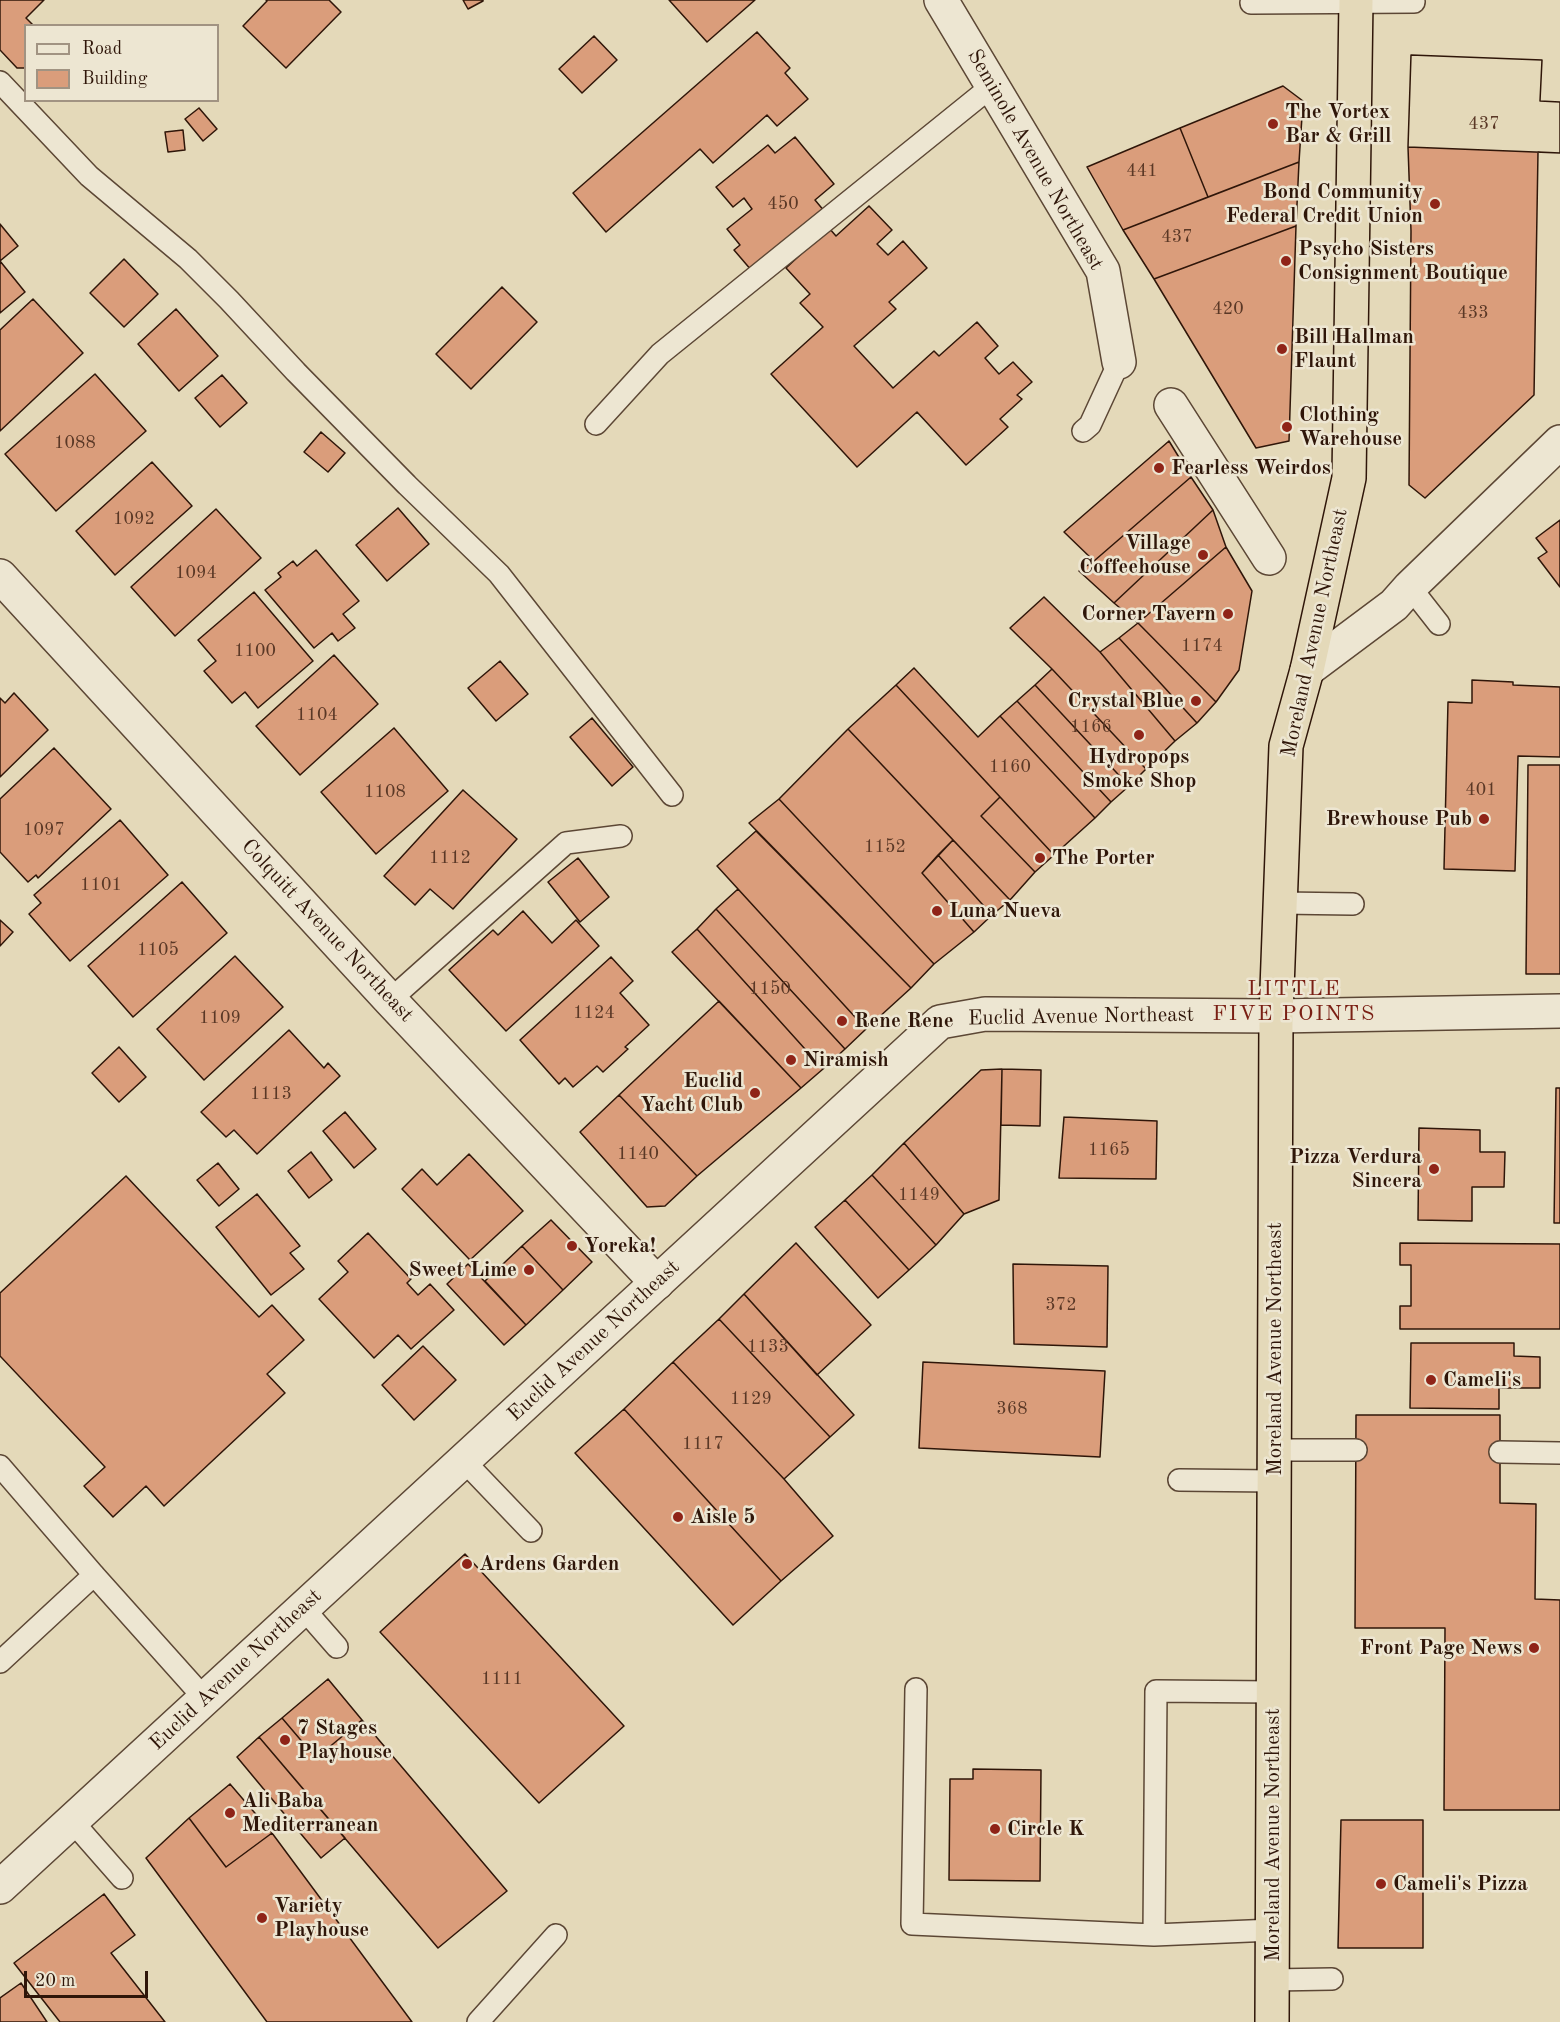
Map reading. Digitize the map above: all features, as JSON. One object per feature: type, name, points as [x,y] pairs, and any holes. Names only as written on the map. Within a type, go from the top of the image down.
[{"type":"highway","name":"Moreland Avenue Northeast","points":[[1272,2022],[1276,1016],[1286,746],[1307,670],[1349,478],[1356,1]]},
{"type":"street","name":"Seminole Avenue Northeast","points":[[941,0],[1103,271],[1119,362]]},
{"type":"street","points":[[1171,405],[1269,558]]},
{"type":"street","points":[[1307,670],[1394,605],[1560,442]]},
{"type":"street","name":"Colquitt Avenue Northeast","points":[[0,576],[390,1000],[657,1283]]},
{"type":"street","name":"Euclid Avenue Northeast","points":[[0,1887],[940,1022],[985,1014],[1276,1016],[1560,1011]]},
{"type":"lane","points":[[1251,3],[1414,2]]},
{"type":"lane","points":[[0,82],[89,176],[188,259],[303,380],[499,574],[672,795]]},
{"type":"lane","points":[[596,424],[660,354],[992,86]]},
{"type":"lane","points":[[1083,431],[1090,425],[1119,362]]},
{"type":"lane","points":[[1410,587],[1439,624]]},
{"type":"lane","points":[[390,1000],[566,843],[621,836]]},
{"type":"lane","points":[[1281,903],[1353,904]]},
{"type":"lane","points":[[1179,1480],[1274,1466],[1356,1450]]},
{"type":"lane","points":[[1500,1452],[1560,1453]]},
{"type":"lane","points":[[464,1461],[531,1532]]},
{"type":"lane","points":[[0,1466],[205,1699]]},
{"type":"lane","points":[[0,1662],[94,1575]]},
{"type":"lane","points":[[303,1608],[338,1647]]},
{"type":"lane","points":[[916,1689],[912,1924],[1154,1935],[1273,1930]]},
{"type":"lane","points":[[1154,1935],[1156,1691],[1273,1692]]},
{"type":"lane","points":[[72,1821],[122,1878]]},
{"type":"lane","points":[[478,2022],[556,1935]]},
{"type":"lane","points":[[1272,1980],[1332,1979]]},
{"type":"building","points":[[0,0],[44,0],[26,18],[32,24],[24,24],[24,68],[17,68],[0,50]]},
{"type":"building","points":[[266,0],[329,0],[341,12],[286,68],[243,26]]},
{"type":"building","points":[[463,0],[483,0],[483,1],[468,9]]},
{"type":"building","points":[[669,0],[755,0],[707,42]]},
{"type":"building","points":[[757,32],[790,68],[785,73],[808,99],[777,126],[767,115],[713,163],[700,149],[606,232],[573,193]]},
{"type":"building","points":[[594,36],[617,60],[582,93],[559,69]]},
{"type":"building","points":[[1411,55],[1542,60],[1540,101],[1560,102],[1560,153],[1538,152],[1534,395],[1425,498],[1409,485],[1411,231],[1408,147]]},
{"type":"building","points":[[1411,55],[1542,60],[1540,101],[1560,102],[1560,153],[1408,147]]},
{"type":"building","points":[[1283,86],[1303,101],[1299,162],[1208,197],[1180,128]]},
{"type":"building","points":[[199,108],[217,129],[203,141],[185,119]]},
{"type":"building","points":[[1180,128],[1208,197],[1123,230],[1087,167]]},
{"type":"building","points":[[183,130],[185,150],[168,152],[165,132]]},
{"type":"building","points":[[795,137],[834,184],[815,200],[825,212],[752,271],[734,250],[740,245],[727,229],[752,209],[744,198],[733,207],[716,187],[768,145],[775,153]]},
{"type":"building","points":[[1299,162],[1296,226],[1154,279],[1123,230]]},
{"type":"building","points":[[869,206],[892,230],[877,244],[888,255],[903,241],[927,268],[889,302],[896,309],[854,346],[893,388],[934,351],[939,356],[977,322],[998,346],[985,358],[999,374],[1013,362],[1032,382],[1017,395],[1022,399],[1000,419],[1008,427],[966,465],[917,412],[857,467],[771,374],[823,327],[800,303],[810,294],[786,268],[829,228],[836,236]]},
{"type":"building","points":[[0,224],[18,246],[0,261]]},
{"type":"building","points":[[1296,226],[1289,441],[1256,448],[1154,279]]},
{"type":"building","points":[[124,259],[158,294],[124,327],[90,293]]},
{"type":"building","points":[[0,261],[25,292],[0,313]]},
{"type":"building","points":[[502,287],[537,322],[471,389],[436,354]]},
{"type":"building","points":[[33,299],[83,353],[0,431],[0,330]]},
{"type":"building","points":[[176,309],[218,356],[179,391],[138,344]]},
{"type":"building","points":[[95,374],[146,431],[56,511],[5,454]]},
{"type":"building","points":[[222,375],[247,403],[220,427],[195,398]]},
{"type":"building","points":[[321,432],[345,453],[328,472],[304,452]]},
{"type":"building","points":[[1169,441],[1191,477],[1094,561],[1064,532]]},
{"type":"building","points":[[152,462],[192,506],[115,575],[76,531]]},
{"type":"building","points":[[1191,477],[1213,510],[1114,603],[1079,571],[1094,561]]},
{"type":"building","points":[[398,508],[429,544],[387,581],[356,545]]},
{"type":"building","points":[[216,509],[261,558],[175,636],[131,587]]},
{"type":"building","points":[[1213,510],[1226,547],[1138,623],[1114,603]]},
{"type":"building","points":[[1560,520],[1560,587],[1538,558],[1547,552],[1536,538]]},
{"type":"building","points":[[1226,547],[1252,591],[1239,670],[1216,702],[1138,623]]},
{"type":"building","points":[[316,550],[359,601],[343,614],[355,628],[338,641],[332,633],[314,648],[265,590],[281,577],[278,573],[293,561],[297,566]]},
{"type":"building","points":[[254,592],[313,661],[258,708],[245,692],[232,703],[204,671],[216,661],[198,640]]},
{"type":"building","points":[[1044,597],[1100,652],[1175,741],[1146,769],[1010,628]]},
{"type":"building","points":[[1138,623],[1216,702],[1197,723],[1119,638]]},
{"type":"building","points":[[1119,638],[1197,723],[1175,741],[1100,652]]},
{"type":"building","points":[[334,655],[378,704],[300,775],[256,726]]},
{"type":"building","points":[[500,661],[528,694],[496,721],[468,688]]},
{"type":"building","points":[[914,668],[978,737],[1000,716],[1095,818],[1054,855],[896,685]]},
{"type":"building","points":[[1052,669],[1146,769],[1129,786],[1035,685]]},
{"type":"building","points":[[1472,680],[1560,687],[1560,757],[1518,756],[1515,871],[1444,869],[1448,702],[1472,703]]},
{"type":"building","points":[[896,685],[1000,797],[981,816],[1035,872],[1010,900],[848,729]]},
{"type":"building","points":[[1035,685],[1129,786],[1111,802],[1017,701]]},
{"type":"building","points":[[14,693],[48,730],[0,777],[0,698],[5,703]]},
{"type":"building","points":[[1017,701],[1111,802],[1095,818],[1000,716]]},
{"type":"building","points":[[592,718],[633,767],[612,786],[570,737]]},
{"type":"building","points":[[394,728],[448,791],[376,854],[321,792]]},
{"type":"building","points":[[848,729],[953,840],[922,873],[974,932],[934,964],[779,799]]},
{"type":"building","points":[[54,748],[111,809],[38,878],[36,875],[28,882],[0,852],[0,799]]},
{"type":"building","points":[[1528,765],[1560,765],[1560,974],[1526,974]]},
{"type":"building","points":[[463,790],[517,839],[453,909],[430,889],[415,905],[384,876]]},
{"type":"building","points":[[1000,797],[1054,855],[1035,872],[981,816]]},
{"type":"building","points":[[779,799],[934,964],[911,988],[749,823]]},
{"type":"building","points":[[120,820],[168,875],[70,961],[29,914],[41,903],[34,895]]},
{"type":"building","points":[[756,831],[911,988],[866,1029],[717,866]]},
{"type":"building","points":[[953,840],[1010,900],[992,915],[938,855]]},
{"type":"building","points":[[938,855],[992,915],[974,932],[922,873]]},
{"type":"building","points":[[578,858],[609,897],[580,922],[548,882]]},
{"type":"building","points":[[182,882],[227,933],[133,1017],[88,966]]},
{"type":"building","points":[[738,889],[866,1029],[845,1049],[716,909]]},
{"type":"building","points":[[716,909],[845,1049],[823,1069],[697,929]]},
{"type":"building","points":[[523,911],[552,943],[576,920],[599,946],[506,1031],[449,970],[493,930],[498,935]]},
{"type":"building","points":[[0,920],[13,932],[0,946]]},
{"type":"building","points":[[697,929],[823,1069],[801,1088],[672,952]]},
{"type":"building","points":[[235,956],[283,1007],[204,1080],[157,1029]]},
{"type":"building","points":[[611,957],[633,981],[620,993],[649,1025],[603,1072],[597,1066],[573,1087],[565,1078],[559,1084],[520,1040]]},
{"type":"building","points":[[719,1001],[801,1088],[697,1176],[619,1095]]},
{"type":"building","points":[[289,1030],[324,1068],[328,1063],[340,1076],[257,1154],[234,1130],[226,1137],[201,1112]]},
{"type":"building","points":[[119,1047],[146,1077],[119,1102],[92,1073]]},
{"type":"building","points":[[1002,1069],[999,1200],[964,1214],[904,1143],[981,1070]]},
{"type":"building","points":[[1002,1069],[1041,1070],[1040,1126],[1001,1125]]},
{"type":"building","points":[[1556,1088],[1560,1088],[1560,1223],[1554,1223]]},
{"type":"building","points":[[619,1095],[697,1176],[665,1206],[647,1207],[580,1132]]},
{"type":"building","points":[[345,1112],[376,1149],[354,1168],[323,1131]]},
{"type":"building","points":[[1064,1117],[1157,1121],[1156,1179],[1059,1178]]},
{"type":"building","points":[[1419,1128],[1480,1130],[1480,1152],[1505,1152],[1504,1187],[1472,1187],[1472,1221],[1418,1220]]},
{"type":"building","points":[[904,1143],[964,1214],[936,1245],[872,1175]]},
{"type":"building","points":[[311,1152],[332,1180],[309,1198],[288,1171]]},
{"type":"building","points":[[469,1154],[523,1211],[470,1260],[402,1189],[422,1169],[437,1185]]},
{"type":"building","points":[[218,1163],[239,1189],[219,1206],[197,1180]]},
{"type":"building","points":[[872,1175],[936,1245],[909,1270],[845,1200]]},
{"type":"building","points":[[126,1176],[259,1317],[272,1305],[304,1340],[267,1374],[285,1393],[164,1506],[146,1486],[113,1517],[84,1486],[105,1467],[0,1356],[0,1293]]},
{"type":"building","points":[[257,1194],[300,1246],[290,1253],[304,1269],[271,1295],[216,1227]]},
{"type":"building","points":[[845,1200],[909,1270],[878,1298],[815,1227]]},
{"type":"building","points":[[551,1220],[592,1262],[563,1290],[522,1246]]},
{"type":"building","points":[[368,1233],[411,1279],[407,1283],[418,1295],[430,1284],[454,1310],[411,1349],[398,1335],[374,1358],[319,1299],[348,1272],[338,1261]]},
{"type":"building","points":[[796,1243],[871,1325],[817,1375],[744,1294]]},
{"type":"building","points":[[1400,1243],[1560,1244],[1560,1329],[1400,1329],[1400,1306],[1411,1306],[1411,1265],[1400,1265]]},
{"type":"building","points":[[522,1246],[563,1290],[526,1325],[485,1281]]},
{"type":"building","points":[[468,1264],[526,1325],[504,1345],[447,1284]]},
{"type":"building","points":[[1013,1264],[1108,1266],[1107,1347],[1014,1344]]},
{"type":"building","points":[[744,1294],[854,1415],[830,1437],[719,1319]]},
{"type":"building","points":[[719,1319],[830,1437],[784,1479],[673,1362]]},
{"type":"building","points":[[1411,1343],[1514,1343],[1514,1356],[1540,1357],[1540,1388],[1499,1388],[1499,1409],[1410,1408]]},
{"type":"building","points":[[423,1346],[456,1380],[414,1420],[382,1385]]},
{"type":"building","points":[[673,1362],[784,1479],[833,1536],[781,1581],[624,1409]]},
{"type":"building","points":[[923,1362],[1105,1371],[1100,1457],[919,1448]]},
{"type":"building","name":"Aisle 5","points":[[624,1409],[781,1581],[733,1625],[575,1453]]},
{"type":"building","points":[[1356,1415],[1500,1415],[1500,1503],[1536,1504],[1535,1599],[1560,1600],[1560,1810],[1444,1810],[1445,1628],[1355,1628]]},
{"type":"building","points":[[465,1554],[624,1726],[539,1803],[380,1632]]},
{"type":"building","points":[[328,1679],[362,1720],[316,1758],[282,1718]]},
{"type":"building","points":[[282,1718],[316,1758],[362,1720],[507,1891],[438,1948],[259,1737]]},
{"type":"building","points":[[259,1737],[345,1838],[321,1858],[237,1757]]},
{"type":"building","name":"Circle K","points":[[973,1769],[1041,1770],[1040,1881],[949,1880],[950,1779],[973,1779]]},
{"type":"building","points":[[230,1784],[272,1833],[226,1867],[189,1818]]},
{"type":"building","name":"Variety Playhouse","points":[[189,1818],[226,1867],[272,1833],[412,2022],[267,2022],[146,1858]]},
{"type":"building","name":"Cameli's Pizza","points":[[1341,1820],[1423,1820],[1423,1948],[1338,1948]]},
{"type":"building","points":[[104,1894],[135,1935],[111,1953],[165,2022],[60,2022],[14,1963]]},
{"type":"building","points":[[21,1983],[47,2022],[0,2022],[0,1998]]},
{"type":"place","name":"The Vortex Bar & Grill","points":[[1273,124]]},
{"type":"place","name":"Bond Community Federal Credit Union","points":[[1435,204]]},
{"type":"place","name":"Psycho Sisters Consignment Boutique","points":[[1286,261]]},
{"type":"place","name":"Bill Hallman Flaunt","points":[[1282,349]]},
{"type":"place","name":"Clothing Warehouse","points":[[1287,427]]},
{"type":"place","name":"Fearless Weirdos","points":[[1159,468]]},
{"type":"place","name":"Village Coffeehouse","points":[[1203,555]]},
{"type":"place","name":"Corner Tavern","points":[[1228,614]]},
{"type":"place","name":"Crystal Blue","points":[[1196,701]]},
{"type":"place","name":"Hydropops Smoke Shop","points":[[1139,735]]},
{"type":"place","name":"Brewhouse Pub","points":[[1484,819]]},
{"type":"place","name":"The Porter","points":[[1040,858]]},
{"type":"place","name":"Luna Nueva","points":[[937,911]]},
{"type":"place","name":"Rene Rene","points":[[842,1021]]},
{"type":"place","name":"Niramish","points":[[791,1060]]},
{"type":"place","name":"Euclid Yacht Club","points":[[755,1093]]},
{"type":"place","name":"Pizza Verdura Sincera","points":[[1434,1169]]},
{"type":"place","name":"Yoreka!","points":[[572,1246]]},
{"type":"place","name":"Sweet Lime","points":[[529,1270]]},
{"type":"place","name":"Cameli's","points":[[1431,1380]]},
{"type":"place","name":"Aisle 5","points":[[678,1517]]},
{"type":"place","name":"Ardens Garden","points":[[467,1564]]},
{"type":"place","name":"Front Page News","points":[[1534,1648]]},
{"type":"place","name":"7 Stages Playhouse","points":[[285,1740]]},
{"type":"place","name":"Ali Baba Mediterranean","points":[[230,1813]]},
{"type":"place","name":"Circle K","points":[[995,1829]]},
{"type":"place","name":"Cameli's Pizza","points":[[1381,1884]]},
{"type":"place","name":"Variety Playhouse","points":[[262,1918]]},
{"type":"district","name":"LITTLE FIVE POINTS","points":[[1294,1002]]}]
